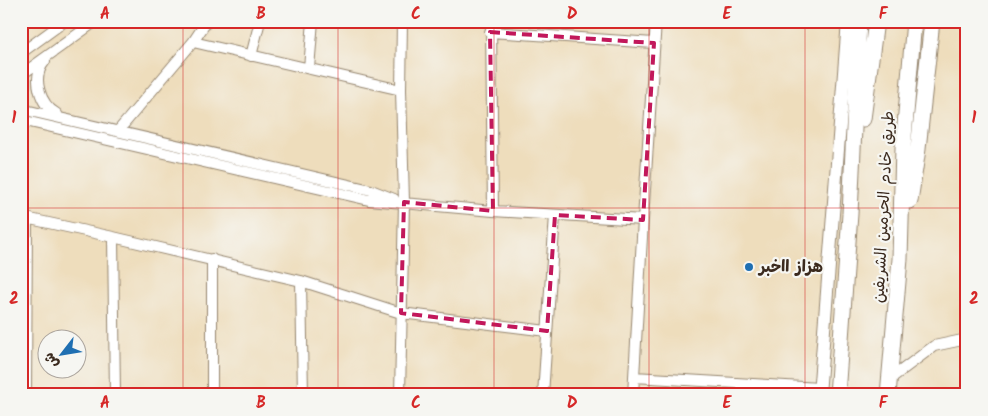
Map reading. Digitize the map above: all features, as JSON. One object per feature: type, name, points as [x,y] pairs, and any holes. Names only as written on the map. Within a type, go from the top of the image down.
[{"type":"highway","name":"طريق خادم الحرمين الشريفين","points":[[837,395],[850,214],[859,21]]},
{"type":"highway","points":[[850,214],[876,21]]},
{"type":"highway","name":"طريق خادم الحرمين الشريفين","points":[[888,395],[900,260],[903,148],[914,21]]},
{"type":"highway","points":[[900,260],[918,149],[932,21]]},
{"type":"main road","points":[[820,391],[848,21]]},
{"type":"street","points":[[21,53],[65,21]]},
{"type":"street","points":[[21,75],[96,21]]},
{"type":"street","points":[[118,131],[193,42],[207,21]]},
{"type":"street","points":[[251,56],[260,21]]},
{"type":"street","points":[[309,68],[313,21]]},
{"type":"street","points":[[400,395],[404,202],[400,90],[402,21]]},
{"type":"street","points":[[633,395],[656,21]]},
{"type":"street","points":[[493,211],[490,26],[654,43]]},
{"type":"street","points":[[193,42],[400,90]]},
{"type":"street","points":[[49,55],[41,64],[37,77],[41,97],[50,110],[65,119]]},
{"type":"street","points":[[21,108],[371,190],[404,202]]},
{"type":"street","points":[[21,120],[369,200],[493,211],[643,220]]},
{"type":"street","points":[[543,395],[555,215]]},
{"type":"street","points":[[26,395],[24,218],[212,259],[301,281],[401,313],[547,331]]},
{"type":"street","points":[[113,237],[115,395]]},
{"type":"street","points":[[212,259],[212,395]]},
{"type":"street","points":[[301,281],[302,395]]},
{"type":"street","points":[[890,379],[934,346],[967,339]]},
{"type":"street","points":[[634,378],[820,391]]},
{"type":"highlighted area","points":[[490,32],[654,43],[643,220],[555,215],[547,331],[401,313],[404,202],[493,211]]},
{"type":"place","name":"هزاز ااخبر","points":[[749,267]]}]
